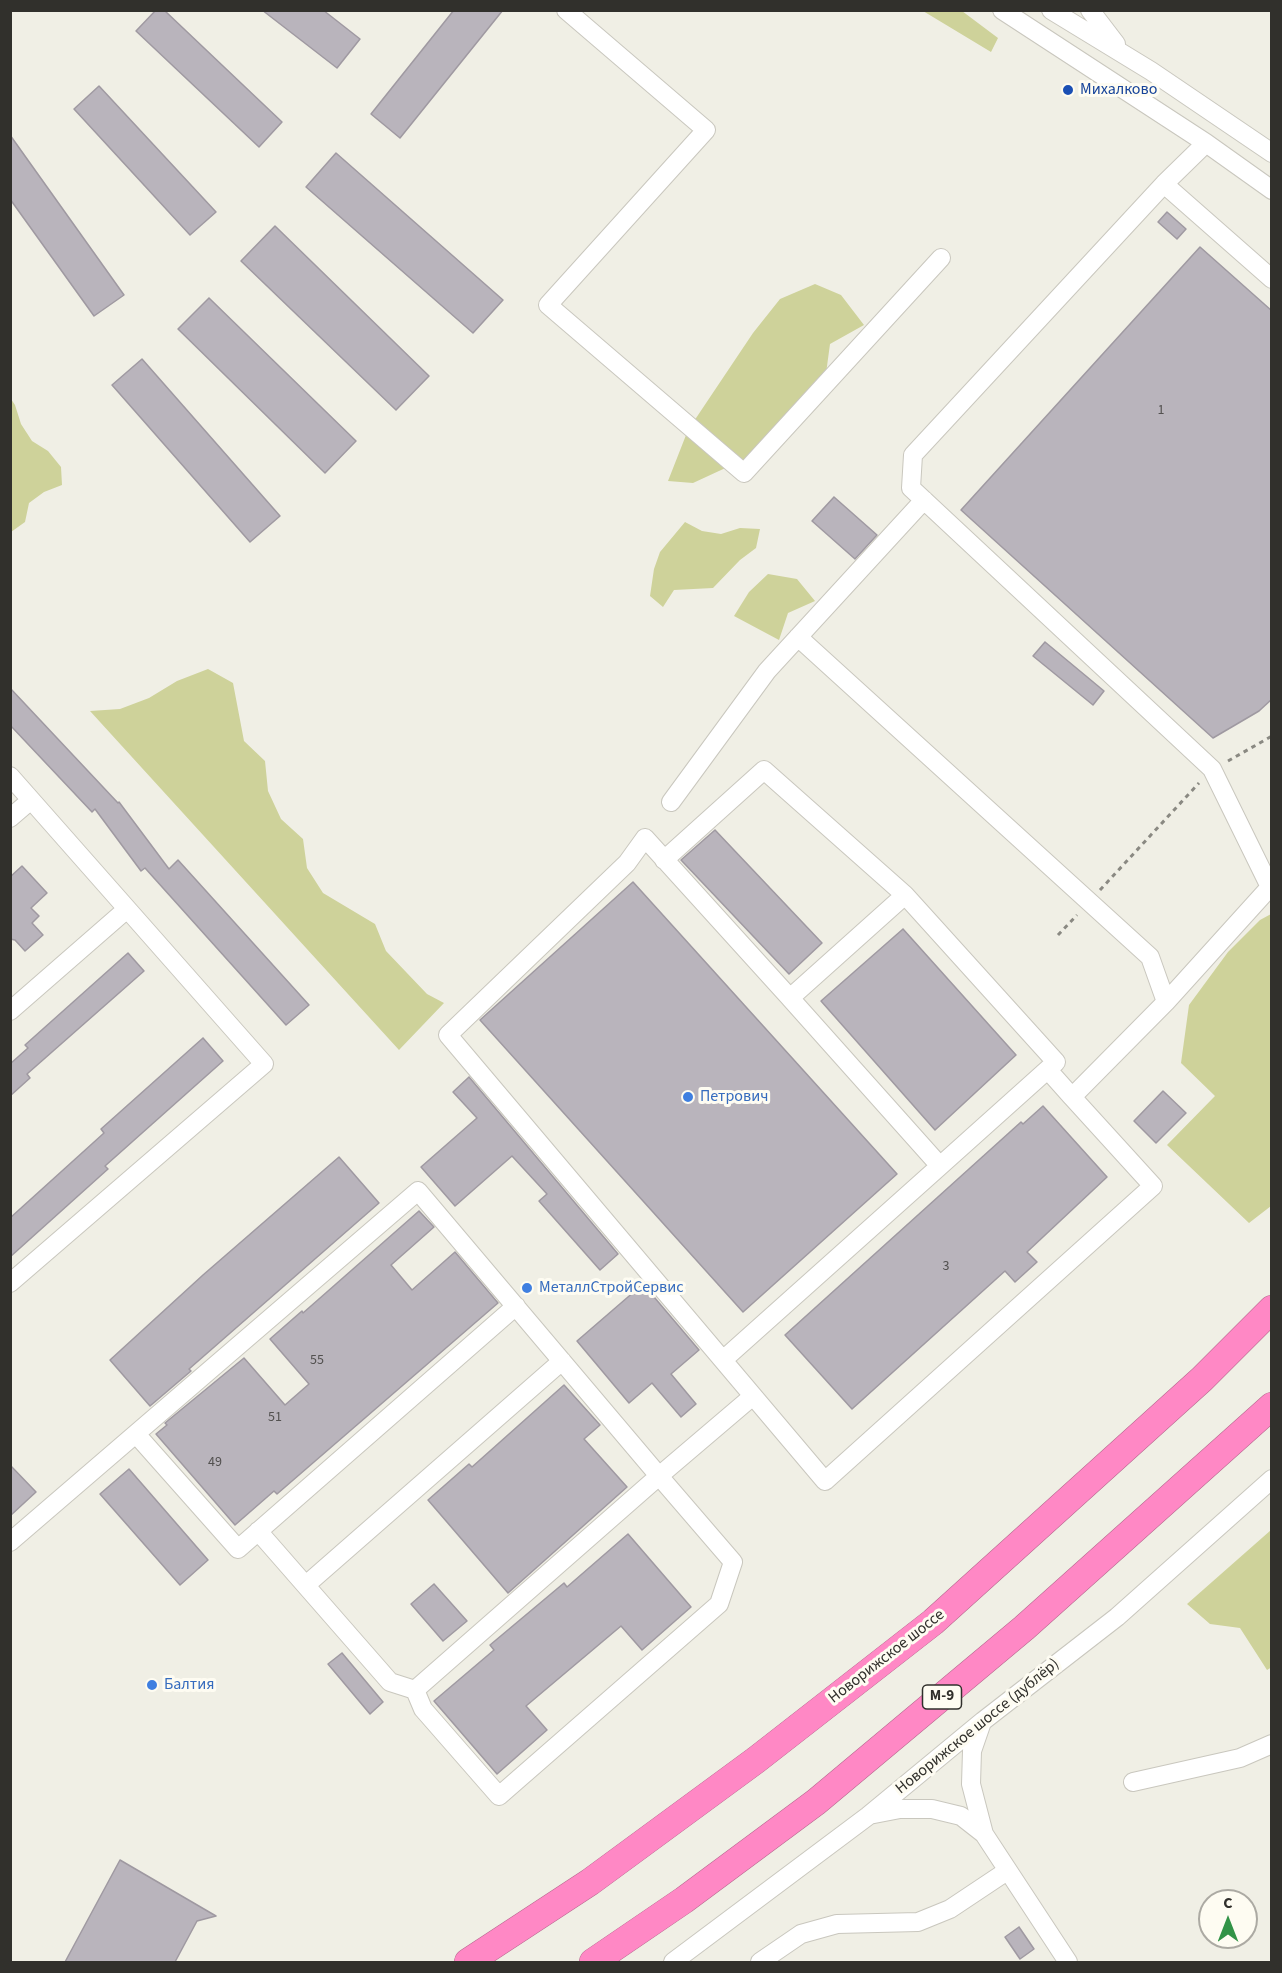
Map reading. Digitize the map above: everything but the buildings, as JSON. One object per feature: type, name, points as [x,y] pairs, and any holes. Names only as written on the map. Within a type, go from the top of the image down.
[{"type":"highway","name":"Новорижское шоссе","points":[[468,1962],[599,1875],[756,1760],[933,1622],[1202,1378],[1272,1309]]},
{"type":"highway","name":"М-9","points":[[593,1962],[684,1900],[816,1802],[1024,1628],[1272,1406]]},
{"type":"street","points":[[566,10],[706,130],[548,305],[744,473],[941,258]]},
{"type":"street","points":[[1002,10],[1206,143],[1272,189]]},
{"type":"street","points":[[1051,10],[1151,70],[1272,153]]},
{"type":"street","points":[[1090,10],[1125,55]]},
{"type":"street","points":[[1077,1093],[1166,1002],[1271,887],[1212,769],[911,488],[913,455],[1164,184],[1206,143]]},
{"type":"street","points":[[1164,184],[1272,279]]},
{"type":"street","points":[[671,802],[767,671],[924,500]]},
{"type":"street","points":[[798,637],[1150,957],[1166,1002]]},
{"type":"street","points":[[664,860],[764,770],[905,895],[1077,1093],[1153,1186],[825,1480],[448,1035],[627,863],[645,838],[664,860],[790,998],[940,1166]]},
{"type":"street","points":[[10,776],[264,1064],[10,1282]]},
{"type":"street","points":[[10,818],[32,800]]},
{"type":"street","points":[[790,998],[905,895]]},
{"type":"street","points":[[10,1011],[127,909]]},
{"type":"street","points":[[723,1360],[1052,1066]]},
{"type":"street","points":[[10,1542],[418,1191],[733,1562],[719,1604],[499,1796],[423,1709],[415,1690],[390,1682],[258,1531]]},
{"type":"street","points":[[136,1434],[238,1549],[516,1306]]},
{"type":"street","points":[[306,1585],[562,1361]]},
{"type":"street","points":[[415,1690],[658,1476],[753,1396]]},
{"type":"street","name":"Новорижское шоссе (дублёр)","points":[[673,1962],[868,1815],[983,1721],[1117,1617],[1272,1479]]},
{"type":"street","points":[[983,1721],[972,1751],[971,1784],[984,1834],[1068,1962]]},
{"type":"street","points":[[1133,1782],[1240,1758],[1272,1744]]},
{"type":"street","points":[[868,1815],[900,1809],[932,1809],[961,1816],[984,1834]]},
{"type":"street","points":[[760,1962],[801,1934],[837,1924],[918,1922],[950,1909],[1007,1870]]},
{"type":"path","points":[[1058,935],[1212,769],[1272,736]]},
{"type":"green space","points":[[923,11],[962,11],[998,38],[991,52]]},
{"type":"green space","points":[[815,284],[841,295],[864,325],[830,344],[825,381],[773,446],[693,483],[668,481],[688,430],[753,333],[780,299]]},
{"type":"green space","points":[[11,399],[21,424],[32,441],[48,451],[61,467],[62,485],[44,492],[29,503],[25,522],[11,532]]},
{"type":"green space","points":[[685,522],[702,531],[721,534],[740,528],[760,529],[756,548],[740,560],[713,588],[674,590],[663,607],[650,596],[654,569],[660,552]]},
{"type":"green space","points":[[768,574],[797,579],[815,601],[788,613],[779,640],[734,616],[749,592]]},
{"type":"green space","points":[[208,669],[233,683],[244,741],[265,761],[268,791],[281,819],[303,839],[307,868],[323,893],[375,924],[386,951],[427,994],[444,1003],[399,1050],[90,711],[120,709],[149,698],[177,681]]},
{"type":"green space","points":[[1271,914],[1271,1206],[1249,1223],[1167,1145],[1215,1096],[1181,1063],[1189,1005],[1228,952],[1260,920]]},
{"type":"green space","points":[[1271,1530],[1272,1667],[1267,1670],[1240,1628],[1210,1624],[1187,1604]]},
{"type":"place","name":"Михалково","points":[[1068,90]]},
{"type":"place","name":"Петрович","points":[[688,1097]]},
{"type":"place","name":"МеталлСтройСервис","points":[[527,1288]]},
{"type":"place","name":"Балтия","points":[[152,1685]]}]
